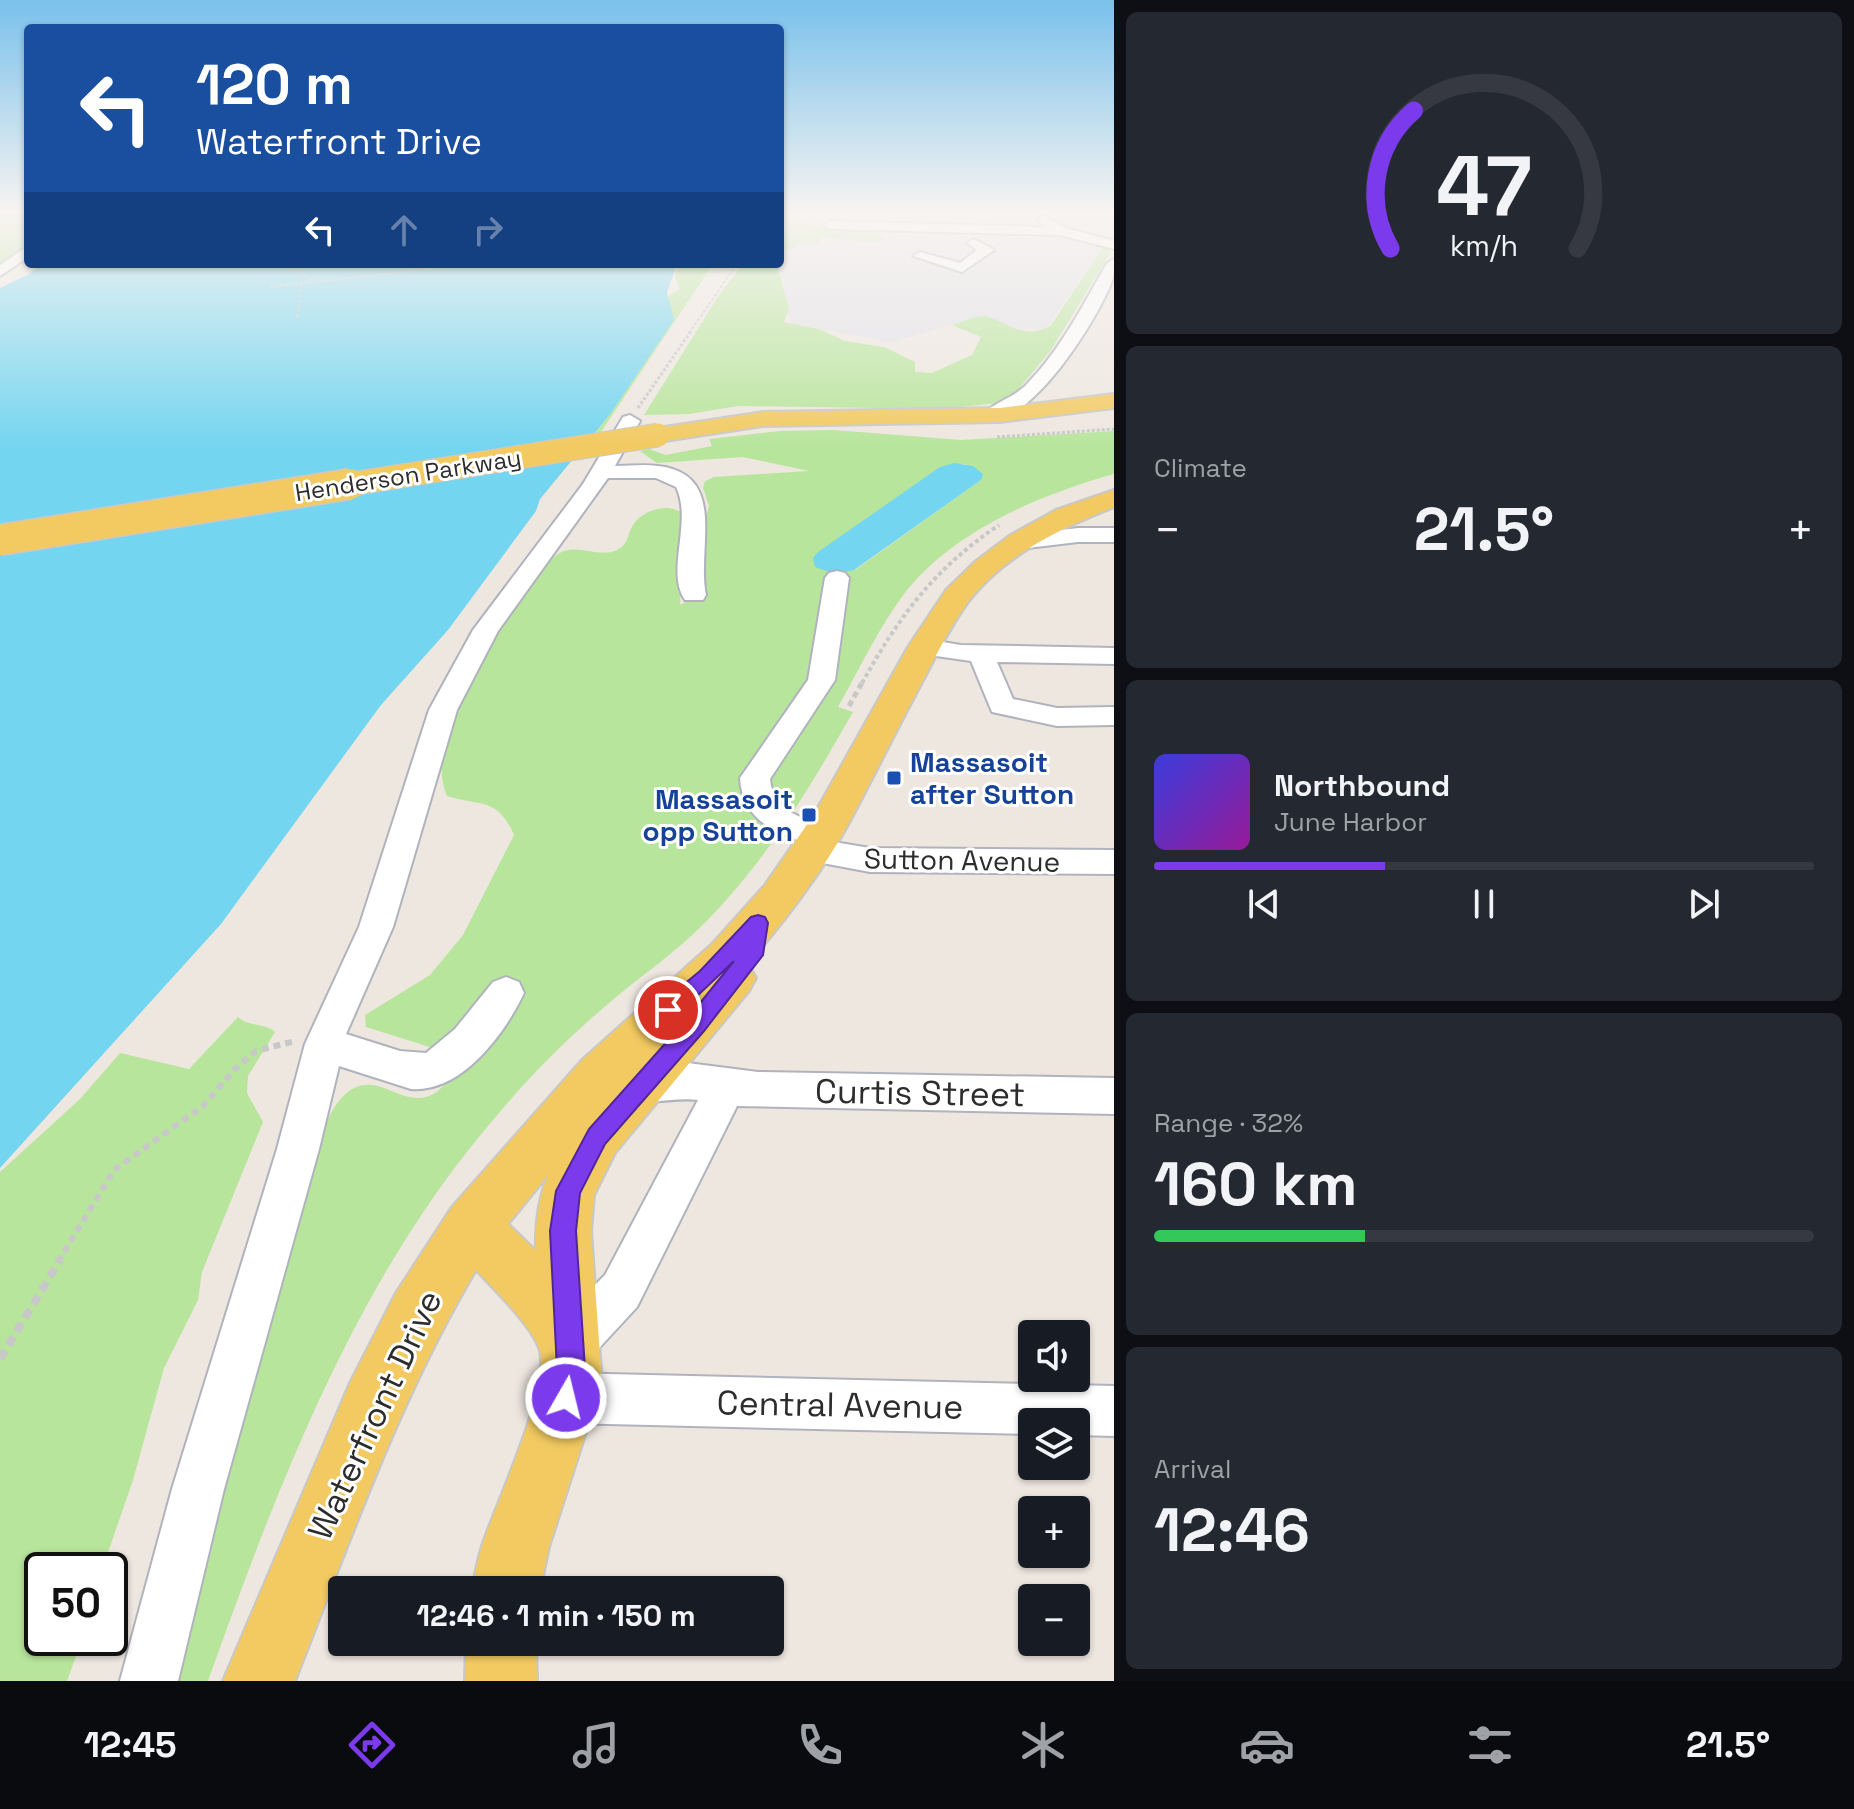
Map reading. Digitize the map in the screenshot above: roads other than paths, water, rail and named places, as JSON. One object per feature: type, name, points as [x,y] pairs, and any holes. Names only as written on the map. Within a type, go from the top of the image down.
[{"type":"main road","name":"Henderson Parkway","points":[[0,540],[645,415],[755,420],[990,416],[1114,401]]},
{"type":"main road","name":"Henderson Parkway","points":[[817,418],[964,426],[1044,421],[1114,411]]},
{"type":"main road","points":[[1044,421],[1114,422]]},
{"type":"main road","name":"Waterfront Drive","points":[[259,1681],[372,1405],[417,1314],[471,1226],[599,1076],[718,967],[758,923],[816,843],[924,647],[957,596],[986,567],[1019,542],[1066,516],[1114,498]]},
{"type":"main road","points":[[509,1576],[568,1371],[563,1231],[568,1191],[597,1136],[756,949],[758,923]]},
{"type":"main road","points":[[471,1226],[529,1284],[568,1371]]},
{"type":"main road","points":[[501,1656],[501,1681]]},
{"type":"street","points":[[990,416],[1014,406],[1035,387],[1062,353],[1098,291]]},
{"type":"street","points":[[1035,387],[1037,395],[1045,401],[1079,405]]},
{"type":"street","points":[[149,1681],[198,1489],[298,1149],[324,1044],[376,927],[435,730],[452,688],[506,599],[645,415]]},
{"type":"street","points":[[602,472],[659,472],[685,483],[695,508],[691,572],[694,595]]},
{"type":"street","points":[[1019,542],[1078,535],[1114,535]]},
{"type":"street","name":"Sutton Avenue","points":[[837,578],[825,670],[755,778],[754,790],[770,815],[816,843],[870,860],[1114,862]]},
{"type":"street","points":[[924,647],[981,654],[1114,656]]},
{"type":"street","points":[[981,654],[1002,706],[1057,717],[1114,716]]},
{"type":"street","points":[[324,1044],[414,1072],[433,1070],[443,1065],[475,1033],[506,993]]},
{"type":"street","points":[[568,1371],[621,1291],[726,1087],[692,1046],[691,1029]]},
{"type":"street","name":"Curtis Street","points":[[641,1085],[680,1080],[726,1087],[1114,1096]]},
{"type":"street","name":"Central Avenue","points":[[568,1371],[1114,1411]]},
{"type":"water","points":[[0,291],[667,291],[674,320],[611,413],[540,499],[536,511],[448,630],[381,705],[221,924],[0,1168]]},
{"type":"water","points":[[954,463],[973,466],[983,474],[981,480],[854,570],[835,574],[815,567],[813,558],[818,552],[940,467]]},
{"type":"place","name":"Massasoit after Sutton","points":[[894,778]]},
{"type":"place","name":"Massasoit opp Sutton","points":[[809,815]]}]
